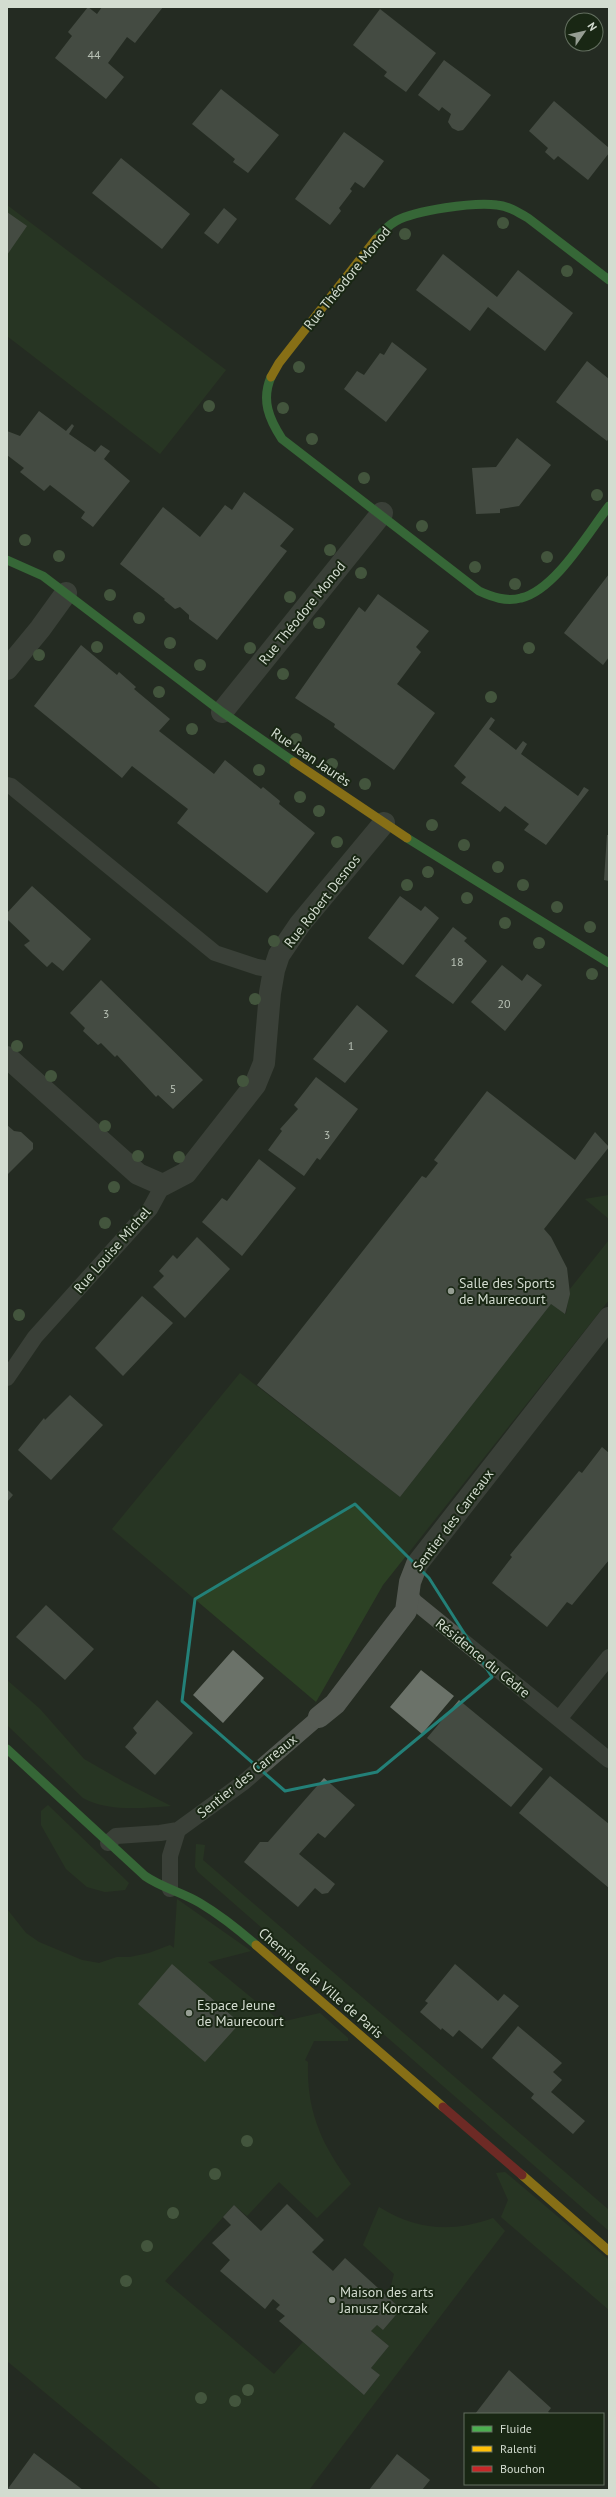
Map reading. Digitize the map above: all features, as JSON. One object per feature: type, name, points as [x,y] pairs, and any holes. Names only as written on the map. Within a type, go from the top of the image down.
[{"type":"street","name":"Rue Théodore Monod","points":[[609,280],[531,219],[504,206],[490,204],[420,212],[394,221],[384,229],[279,363],[271,375],[265,399],[267,413],[282,439],[382,513],[479,591],[492,597],[512,599],[530,596],[549,583],[609,506]]},
{"type":"street","name":"Rue Théodore Monod","points":[[222,712],[382,513]]},
{"type":"street","name":"Rue Jean Jaurès","points":[[7,560],[43,576],[222,712],[384,823],[609,963]]},
{"type":"street","points":[[7,669],[40,629],[66,593]]},
{"type":"street","name":"Rue Robert Desnos","points":[[163,1185],[186,1173],[255,1085],[264,1063],[274,970],[279,955],[300,924],[384,823]]},
{"type":"street","points":[[7,1057],[138,1174],[163,1185]]},
{"type":"street","name":"Sentier des Carreaux","points":[[319,1717],[335,1704],[406,1604],[412,1572],[417,1564],[609,1318]]},
{"type":"street","name":"Chemin de la Ville de Paris","points":[[7,1749],[54,1790],[108,1843],[145,1876],[156,1884],[199,1902],[238,1929],[609,2250]]},
{"type":"lane","points":[[7,785],[11,786],[215,953],[258,967],[274,970]]},
{"type":"lane","name":"Rue Louise Michel","points":[[7,1378],[35,1337],[150,1209],[163,1185]]},
{"type":"lane","name":"Résidence du Cèdre","points":[[406,1604],[415,1602],[609,1760]]},
{"type":"lane","points":[[558,1719],[609,1657]]},
{"type":"lane","name":"Sentier des Carreaux","points":[[178,1830],[244,1782],[319,1717]]},
{"type":"lane","points":[[108,1843],[116,1836],[160,1833],[178,1830],[170,1856],[170,1889]]},
{"type":"highlighted area","points":[[355,1504],[429,1578],[492,1677],[377,1772],[285,1791],[182,1701],[195,1599]]},
{"type":"green space","points":[[7,205],[226,370],[160,454],[7,336]]},
{"type":"green space","points":[[609,1195],[609,1219],[585,1199]]},
{"type":"green space","points":[[609,1240],[609,1300],[383,1585],[316,1702],[112,1529],[240,1373],[400,1497],[551,1304],[566,1314],[570,1289]]},
{"type":"green space","points":[[7,1680],[40,1709],[84,1759],[124,1782],[171,1806],[137,1808],[115,1807],[83,1798],[7,1725]]},
{"type":"green space","points":[[48,1805],[129,1883],[125,1890],[105,1892],[87,1887],[66,1869],[41,1825],[41,1811]]},
{"type":"green space","points":[[196,1844],[205,1845],[203,1860],[609,2210],[609,2231],[198,1872],[195,1867]]},
{"type":"green space","points":[[177,1899],[251,1951],[208,1962],[281,2022],[320,2013],[348,2038],[348,2041],[314,2041],[305,2060],[308,2062],[310,2096],[318,2127],[332,2156],[351,2184],[317,2218],[279,2182],[247,2216],[234,2205],[165,2281],[274,2374],[303,2342],[364,2395],[380,2375],[371,2368],[389,2346],[371,2331],[377,2325],[383,2330],[401,2309],[388,2297],[394,2274],[363,2245],[379,2207],[407,2221],[434,2227],[463,2226],[493,2218],[505,2231],[309,2490],[162,2490],[7,2361],[7,1909],[26,1933],[39,1942],[82,1960],[99,1963],[117,1957],[130,1957],[149,1953],[170,1945],[174,1948]]},
{"type":"green space","points":[[505,2172],[609,2260],[609,2310],[501,2217],[508,2200],[496,2173]]},
{"type":"building","points":[[88,7],[97,14],[102,7],[163,7],[135,43],[127,37],[108,63],[124,77],[106,99],[55,58],[72,36],[68,32]]},
{"type":"building","points":[[380,9],[436,53],[406,92],[384,76],[387,72],[353,45]]},
{"type":"building","points":[[444,60],[491,95],[463,130],[458,131],[452,128],[448,122],[451,114],[442,107],[439,111],[418,95]]},
{"type":"building","points":[[221,89],[279,135],[248,173],[233,162],[235,159],[192,124]]},
{"type":"building","points":[[554,101],[609,148],[609,153],[588,180],[558,156],[554,160],[545,152],[548,148],[529,131]]},
{"type":"building","points":[[344,132],[384,161],[364,188],[355,182],[350,189],[352,191],[339,208],[341,211],[330,225],[295,199]]},
{"type":"building","points":[[121,158],[190,214],[162,249],[92,193]]},
{"type":"building","points":[[224,208],[237,219],[218,244],[204,233]]},
{"type":"building","points":[[7,212],[27,226],[7,255]]},
{"type":"building","points":[[443,254],[497,297],[518,270],[573,313],[545,351],[488,307],[470,331],[416,290]]},
{"type":"building","points":[[392,342],[427,369],[386,422],[344,389],[357,371],[364,375],[380,353],[384,355]]},
{"type":"building","points":[[587,361],[609,379],[609,438],[607,441],[556,402]]},
{"type":"building","points":[[39,411],[66,431],[72,424],[74,426],[69,434],[95,452],[101,445],[110,451],[104,459],[130,481],[93,527],[81,518],[85,512],[50,485],[44,491],[20,472],[24,468],[7,455],[7,431],[20,436]]},
{"type":"building","points":[[517,438],[551,465],[519,506],[500,509],[500,513],[476,514],[472,468],[496,467]]},
{"type":"building","points":[[244,492],[294,529],[280,546],[287,551],[217,640],[189,619],[189,615],[180,607],[175,609],[164,600],[165,599],[120,564],[163,507],[200,537],[225,505],[232,510]]},
{"type":"building","points":[[609,574],[609,657],[603,665],[564,633]]},
{"type":"building","points":[[378,594],[429,631],[416,647],[421,652],[397,684],[435,713],[394,770],[334,727],[335,724],[295,698],[359,607],[365,612]]},
{"type":"building","points":[[81,645],[117,675],[119,672],[136,687],[134,689],[170,719],[159,731],[214,774],[225,760],[261,789],[263,787],[280,801],[279,804],[315,833],[267,893],[177,823],[188,809],[132,766],[122,778],[34,706]]},
{"type":"building","points":[[491,717],[495,720],[489,729],[516,750],[523,741],[527,744],[521,754],[578,796],[584,787],[589,790],[546,845],[524,830],[529,824],[505,806],[500,812],[461,783],[466,777],[454,766]]},
{"type":"building","points":[[607,835],[609,835],[609,881],[604,880]]},
{"type":"building","points":[[32,886],[91,939],[63,971],[52,962],[47,967],[33,954],[24,945],[30,941],[7,919],[7,913]]},
{"type":"building","points":[[400,896],[421,911],[425,906],[439,918],[403,965],[368,938]]},
{"type":"building","points":[[453,927],[467,938],[464,941],[487,961],[453,1004],[415,976]]},
{"type":"building","points":[[502,965],[522,981],[527,974],[542,985],[505,1031],[471,1002]]},
{"type":"building","points":[[101,980],[203,1080],[173,1109],[158,1095],[156,1097],[117,1055],[115,1057],[101,1043],[98,1045],[83,1031],[85,1028],[70,1013]]},
{"type":"building","points":[[357,1005],[388,1031],[345,1083],[313,1059]]},
{"type":"building","points":[[316,1077],[358,1109],[320,1160],[317,1158],[304,1176],[268,1150],[282,1131],[280,1129],[298,1109],[294,1105]]},
{"type":"building","name":"Salle des Sports de Maurecourt","points":[[487,1091],[575,1160],[595,1132],[609,1147],[544,1229],[551,1237],[567,1268],[570,1294],[565,1314],[551,1304],[400,1497],[257,1385],[422,1176],[426,1178],[438,1163],[434,1160]]},
{"type":"building","points":[[7,1125],[14,1131],[21,1132],[33,1143],[33,1149],[7,1175]]},
{"type":"building","points":[[259,1159],[296,1188],[242,1256],[202,1222],[222,1198],[227,1201]]},
{"type":"building","points":[[197,1237],[230,1269],[185,1318],[153,1287],[164,1276],[159,1271],[173,1255],[177,1259]]},
{"type":"building","points":[[142,1296],[173,1323],[123,1376],[95,1348]]},
{"type":"building","points":[[70,1395],[103,1425],[51,1480],[18,1450],[44,1418],[45,1420]]},
{"type":"building","points":[[602,1447],[609,1453],[609,1560],[572,1605],[567,1602],[547,1627],[492,1583],[512,1557],[510,1555],[579,1471],[582,1473]]},
{"type":"building","points":[[7,1489],[13,1495],[7,1502]]},
{"type":"building","points":[[46,1605],[94,1649],[65,1680],[16,1637]]},
{"type":"building","points":[[233,1650],[264,1678],[223,1723],[193,1695]]},
{"type":"building","points":[[421,1670],[454,1696],[422,1734],[390,1707]]},
{"type":"building","points":[[157,1700],[193,1733],[155,1775],[125,1747],[137,1733],[133,1728]]},
{"type":"building","points":[[459,1700],[543,1769],[511,1807],[427,1738]]},
{"type":"building","points":[[550,1776],[609,1824],[609,1888],[519,1813]]},
{"type":"building","points":[[324,1778],[355,1805],[325,1838],[318,1833],[299,1854],[335,1884],[328,1893],[322,1894],[315,1888],[298,1907],[244,1862],[260,1842],[268,1842]]},
{"type":"building","name":"Espace Jeune de Maurecourt","points":[[172,1964],[240,2023],[205,2062],[138,2004]]},
{"type":"building","points":[[455,1964],[498,2001],[504,1994],[519,2006],[482,2049],[459,2030],[453,2037],[442,2028],[441,2030],[420,2012],[428,2003],[425,2001]]},
{"type":"building","points":[[518,2026],[562,2063],[553,2072],[562,2080],[551,2092],[585,2121],[573,2134],[531,2098],[534,2094],[492,2058]]},
{"type":"building","name":"Maison des arts Janusz Korczak","points":[[287,2204],[324,2240],[312,2252],[333,2271],[345,2258],[401,2309],[383,2330],[377,2325],[371,2331],[389,2346],[371,2368],[380,2375],[364,2395],[279,2321],[285,2316],[276,2309],[280,2305],[273,2299],[265,2309],[220,2271],[230,2260],[212,2243],[231,2225],[223,2217],[234,2205],[261,2231]]},
{"type":"building","points":[[509,2370],[551,2408],[548,2412],[550,2413],[476,2413]]},
{"type":"building","points":[[34,2453],[83,2490],[7,2490]]},
{"type":"building","points":[[397,2454],[430,2480],[422,2490],[369,2490]]},
{"type":"traffic: fast","points":[[376,239],[385,229],[396,221],[417,213],[460,206],[487,204],[501,206],[513,210],[528,218],[609,280]]},
{"type":"traffic: fast","points":[[271,377],[267,394],[268,409],[273,424],[282,439],[479,591],[489,595],[505,599],[515,599],[534,593],[546,584],[570,559],[609,506]]},
{"type":"traffic: fast","points":[[7,560],[43,576],[222,712],[294,762]]},
{"type":"traffic: fast","points":[[407,838],[609,963]]},
{"type":"traffic: fast","points":[[7,1749],[145,1876],[158,1884],[200,1903],[229,1923],[256,1945]]},
{"type":"traffic: slow","points":[[271,377],[279,363],[376,239]]},
{"type":"traffic: slow","points":[[294,762],[407,838]]},
{"type":"traffic: slow","points":[[256,1945],[443,2107]]},
{"type":"traffic: slow","points":[[522,2175],[609,2251]]},
{"type":"traffic: jam","points":[[443,2107],[522,2175]]},
{"type":"place","name":"Salle des Sports de Maurecourt","points":[[451,1291]]},
{"type":"place","name":"Espace Jeune de Maurecourt","points":[[189,2013]]},
{"type":"place","name":"Maison des arts Janusz Korczak","points":[[332,2300]]}]
